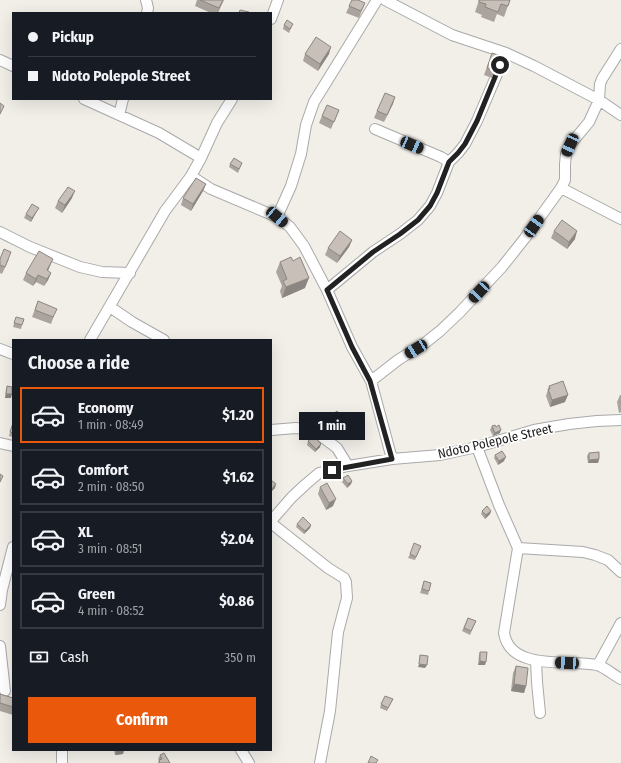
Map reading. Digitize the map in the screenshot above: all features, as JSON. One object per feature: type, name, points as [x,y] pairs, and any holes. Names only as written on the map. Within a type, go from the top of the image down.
[{"type":"street","points":[[146,0],[147,12]]},
{"type":"street","points":[[272,16],[278,0]]},
{"type":"street","points":[[277,217],[291,186],[301,154],[306,125],[314,102],[377,0]]},
{"type":"street","points":[[385,0],[452,35],[506,53],[534,66],[599,100],[621,115]]},
{"type":"street","points":[[370,381],[440,331],[460,312],[516,250],[561,188],[565,180],[566,154],[570,145],[589,122],[599,100],[600,84],[602,79],[621,49]]},
{"type":"street","points":[[327,290],[373,252],[418,220],[430,206],[437,193],[449,162],[465,144],[477,121],[506,53]]},
{"type":"street","points":[[0,60],[12,66]]},
{"type":"street","points":[[86,100],[159,133],[201,158]]},
{"type":"street","points":[[119,116],[123,100]]},
{"type":"street","points":[[91,339],[165,211],[191,176],[217,123],[231,100]]},
{"type":"street","points":[[375,129],[441,157],[449,162]]},
{"type":"street","points":[[191,176],[211,189],[277,217],[290,227],[304,246],[327,290],[352,347],[370,381],[392,459]]},
{"type":"street","points":[[561,188],[621,219]]},
{"type":"street","points":[[0,232],[30,247],[80,267],[102,272],[130,273]]},
{"type":"street","points":[[110,307],[132,322],[162,339]]},
{"type":"street","points":[[0,349],[12,354]]},
{"type":"street","name":"Ndoto Polepole Street","points":[[272,521],[292,497],[319,473],[348,466],[392,459],[440,455],[477,448],[534,430],[590,422],[621,420]]},
{"type":"street","points":[[272,430],[296,428],[304,429],[321,436],[337,448],[348,466]]},
{"type":"street","points":[[0,442],[12,446]]},
{"type":"street","points":[[477,448],[499,505],[518,548],[504,633],[505,640],[510,648],[519,654],[536,661],[598,665],[621,679]]},
{"type":"street","points":[[272,523],[328,568],[344,578],[346,582],[347,598],[338,632],[330,711],[320,763]]},
{"type":"street","points":[[0,605],[5,557],[12,548]]},
{"type":"street","points":[[518,548],[583,552],[608,560],[621,572]]},
{"type":"street","points":[[598,665],[621,624]]},
{"type":"street","points":[[0,646],[6,692]]},
{"type":"street","points":[[536,661],[540,713]]},
{"type":"street","points":[[62,751],[62,763]]},
{"type":"street","points":[[242,751],[249,763]]},
{"type":"building","points":[[200,0],[223,0],[219,8]]},
{"type":"building","points":[[352,0],[358,0],[365,3],[361,11],[349,6]]},
{"type":"building","points":[[479,0],[510,0],[508,6],[501,4],[498,12],[485,7],[486,4],[479,2]]},
{"type":"building","points":[[287,20],[293,24],[290,29],[284,25]]},
{"type":"building","points":[[316,37],[331,47],[320,64],[305,54]]},
{"type":"building","points":[[492,53],[501,56],[495,71],[487,68]]},
{"type":"building","points":[[385,93],[395,97],[387,115],[377,111]]},
{"type":"building","points":[[0,103],[4,106],[0,114]]},
{"type":"building","points":[[327,105],[339,110],[334,122],[322,116]]},
{"type":"building","points":[[234,158],[242,163],[239,169],[230,164]]},
{"type":"building","points":[[196,178],[206,184],[193,204],[183,198]]},
{"type":"building","points":[[68,187],[75,191],[65,205],[58,201]]},
{"type":"building","points":[[32,204],[39,208],[32,218],[26,214]]},
{"type":"building","points":[[562,220],[577,231],[569,242],[554,231]]},
{"type":"building","points":[[340,231],[352,240],[340,256],[328,248]]},
{"type":"building","points":[[4,249],[11,252],[5,267],[0,265],[0,259]]},
{"type":"building","points":[[39,251],[53,259],[47,270],[51,273],[47,279],[38,275],[36,279],[26,273]]},
{"type":"building","points":[[291,257],[293,261],[300,257],[309,278],[286,287],[283,281],[287,279],[280,262]]},
{"type":"building","points":[[38,301],[57,309],[53,317],[35,310]]},
{"type":"building","points":[[16,317],[24,319],[22,325],[14,323]]},
{"type":"building","points":[[563,381],[568,395],[552,400],[548,389],[550,389],[549,386]]},
{"type":"building","points":[[7,386],[12,387],[12,394],[6,394]]},
{"type":"building","points":[[337,411],[341,416],[336,420],[338,422],[329,429],[323,422]]},
{"type":"building","points":[[495,425],[496,427],[499,425],[501,430],[495,433],[492,426]]},
{"type":"building","points":[[314,436],[321,444],[316,449],[308,441]]},
{"type":"building","points":[[502,451],[506,457],[499,461],[495,455]]},
{"type":"building","points":[[599,452],[599,459],[589,460],[589,453]]},
{"type":"building","points":[[0,474],[3,476],[0,482]]},
{"type":"building","points":[[348,475],[352,481],[348,484],[343,478]]},
{"type":"building","points":[[272,481],[276,484],[272,489]]},
{"type":"building","points":[[327,483],[336,499],[329,503],[320,487]]},
{"type":"building","points":[[487,506],[491,511],[486,515],[482,511]]},
{"type":"building","points":[[303,517],[311,525],[305,531],[297,524]]},
{"type":"building","points":[[414,543],[421,546],[416,557],[410,554]]},
{"type":"building","points":[[424,581],[431,583],[429,591],[422,589]]},
{"type":"building","points":[[468,618],[476,621],[471,631],[464,628]]},
{"type":"building","points":[[480,652],[487,652],[486,662],[480,661]]},
{"type":"building","points":[[420,655],[428,656],[427,665],[419,664]]},
{"type":"building","points":[[516,666],[528,668],[526,686],[514,684]]},
{"type":"building","points":[[0,694],[12,698],[12,707],[0,703]]},
{"type":"building","points":[[385,696],[393,699],[388,708],[381,704]]},
{"type":"building","points":[[164,753],[170,763],[160,763],[159,760],[162,759],[160,755]]},
{"type":"building","points":[[371,756],[378,760],[376,763],[368,763]]},
{"type":"route","points":[[332,470],[392,459],[370,381],[352,347],[327,290],[373,252],[418,220],[430,206],[437,193],[449,162],[465,144],[477,121],[500,65]]}]
